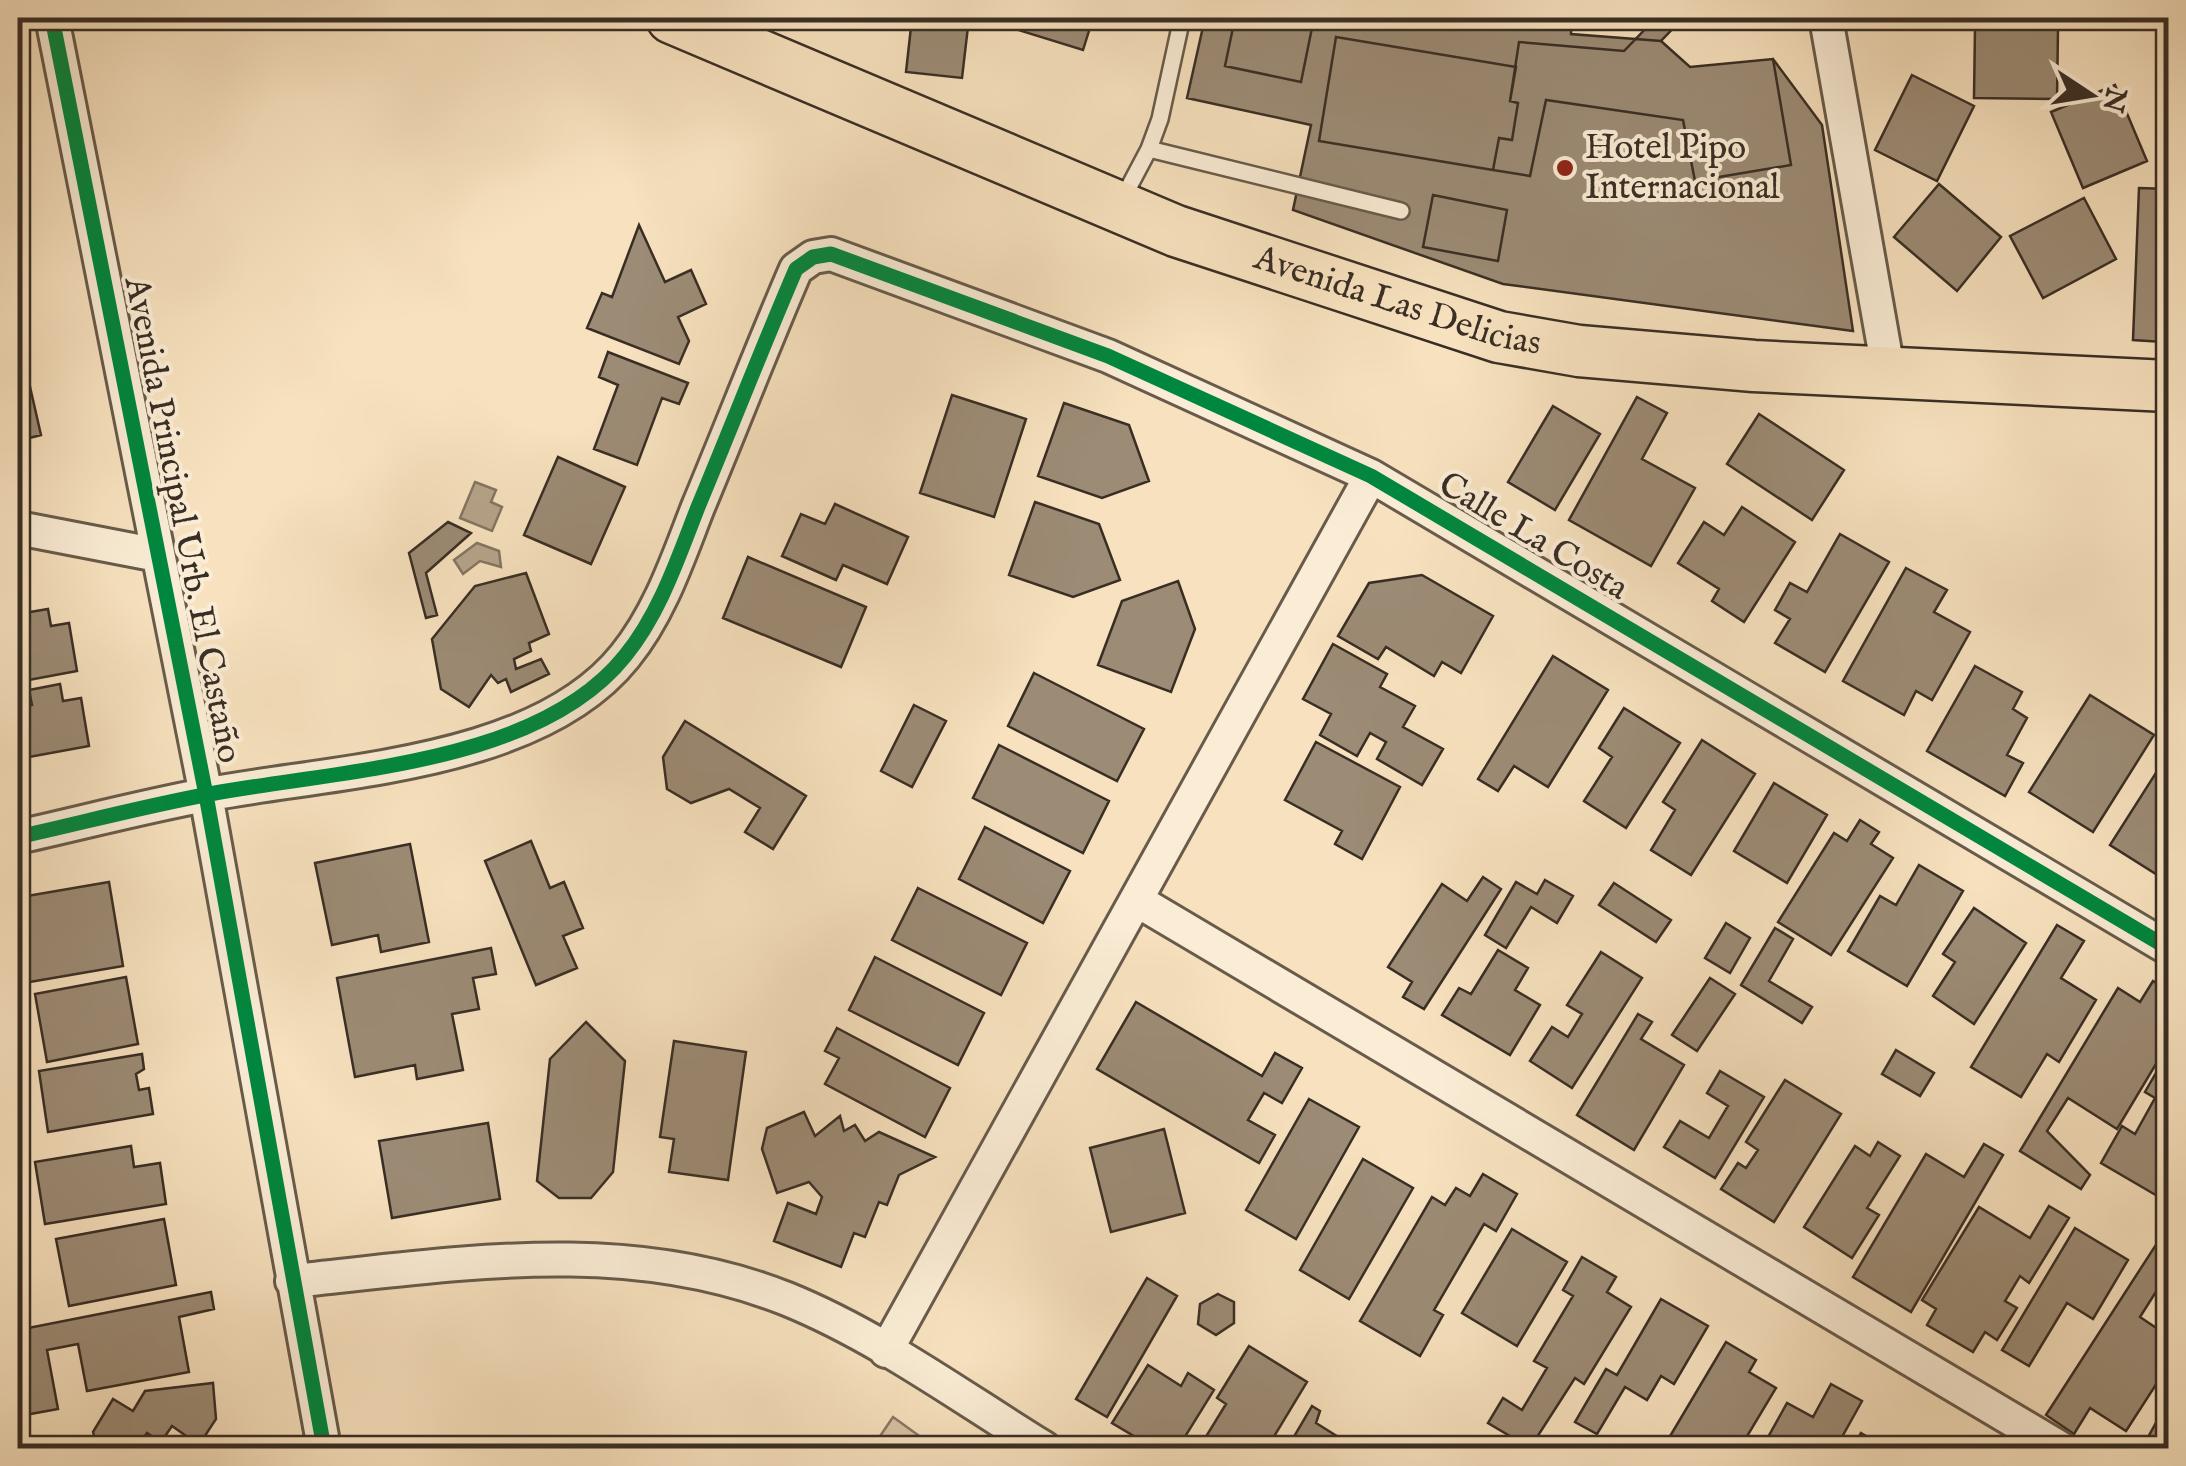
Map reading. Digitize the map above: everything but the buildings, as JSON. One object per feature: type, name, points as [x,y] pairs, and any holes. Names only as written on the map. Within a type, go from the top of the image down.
[{"type":"main road","name":"Avenida Las Delicias","points":[[672,18],[1118,208],[1499,338],[1579,351],[1889,375],[2168,386]]},
{"type":"street","name":"Avenida Principal Urb. El Castaño","points":[[52,18],[206,794],[324,1448]]},
{"type":"street","points":[[1826,18],[1889,375]]},
{"type":"street","name":"Calle La Costa","points":[[206,794],[430,756],[482,742],[527,727],[568,707],[603,682],[628,654],[662,595],[796,268],[813,257],[831,254],[1108,356],[1371,476],[2168,948]]},
{"type":"street","points":[[886,1351],[1371,476]]},
{"type":"street","points":[[18,528],[158,555]]},
{"type":"street","points":[[18,837],[206,794]]},
{"type":"street","points":[[1138,900],[2060,1448]]},
{"type":"street","points":[[292,1282],[467,1263],[624,1259],[666,1264],[758,1288],[886,1351],[1044,1448]]},
{"type":"lane","points":[[1118,208],[1160,119],[1182,18]]},
{"type":"lane","points":[[1149,149],[1401,211]]},
{"type":"shaded area","points":[[475,482],[496,490],[491,502],[502,507],[492,531],[460,518]]},
{"type":"shaded area","points":[[477,543],[499,551],[501,567],[480,561],[463,574],[454,560]]},
{"type":"shaded area","points":[[893,1417],[929,1443],[925,1448],[872,1448]]},
{"type":"cycle path","points":[[52,18],[206,795],[324,1448]]},
{"type":"cycle path","points":[[18,837],[210,794],[433,757],[489,741],[541,720],[587,692],[625,656],[658,603],[796,269],[813,257],[831,254],[1108,356],[1371,476],[2168,948]]},
{"type":"place","name":"Hotel Pipo Internacional","points":[[1565,168]]}]
